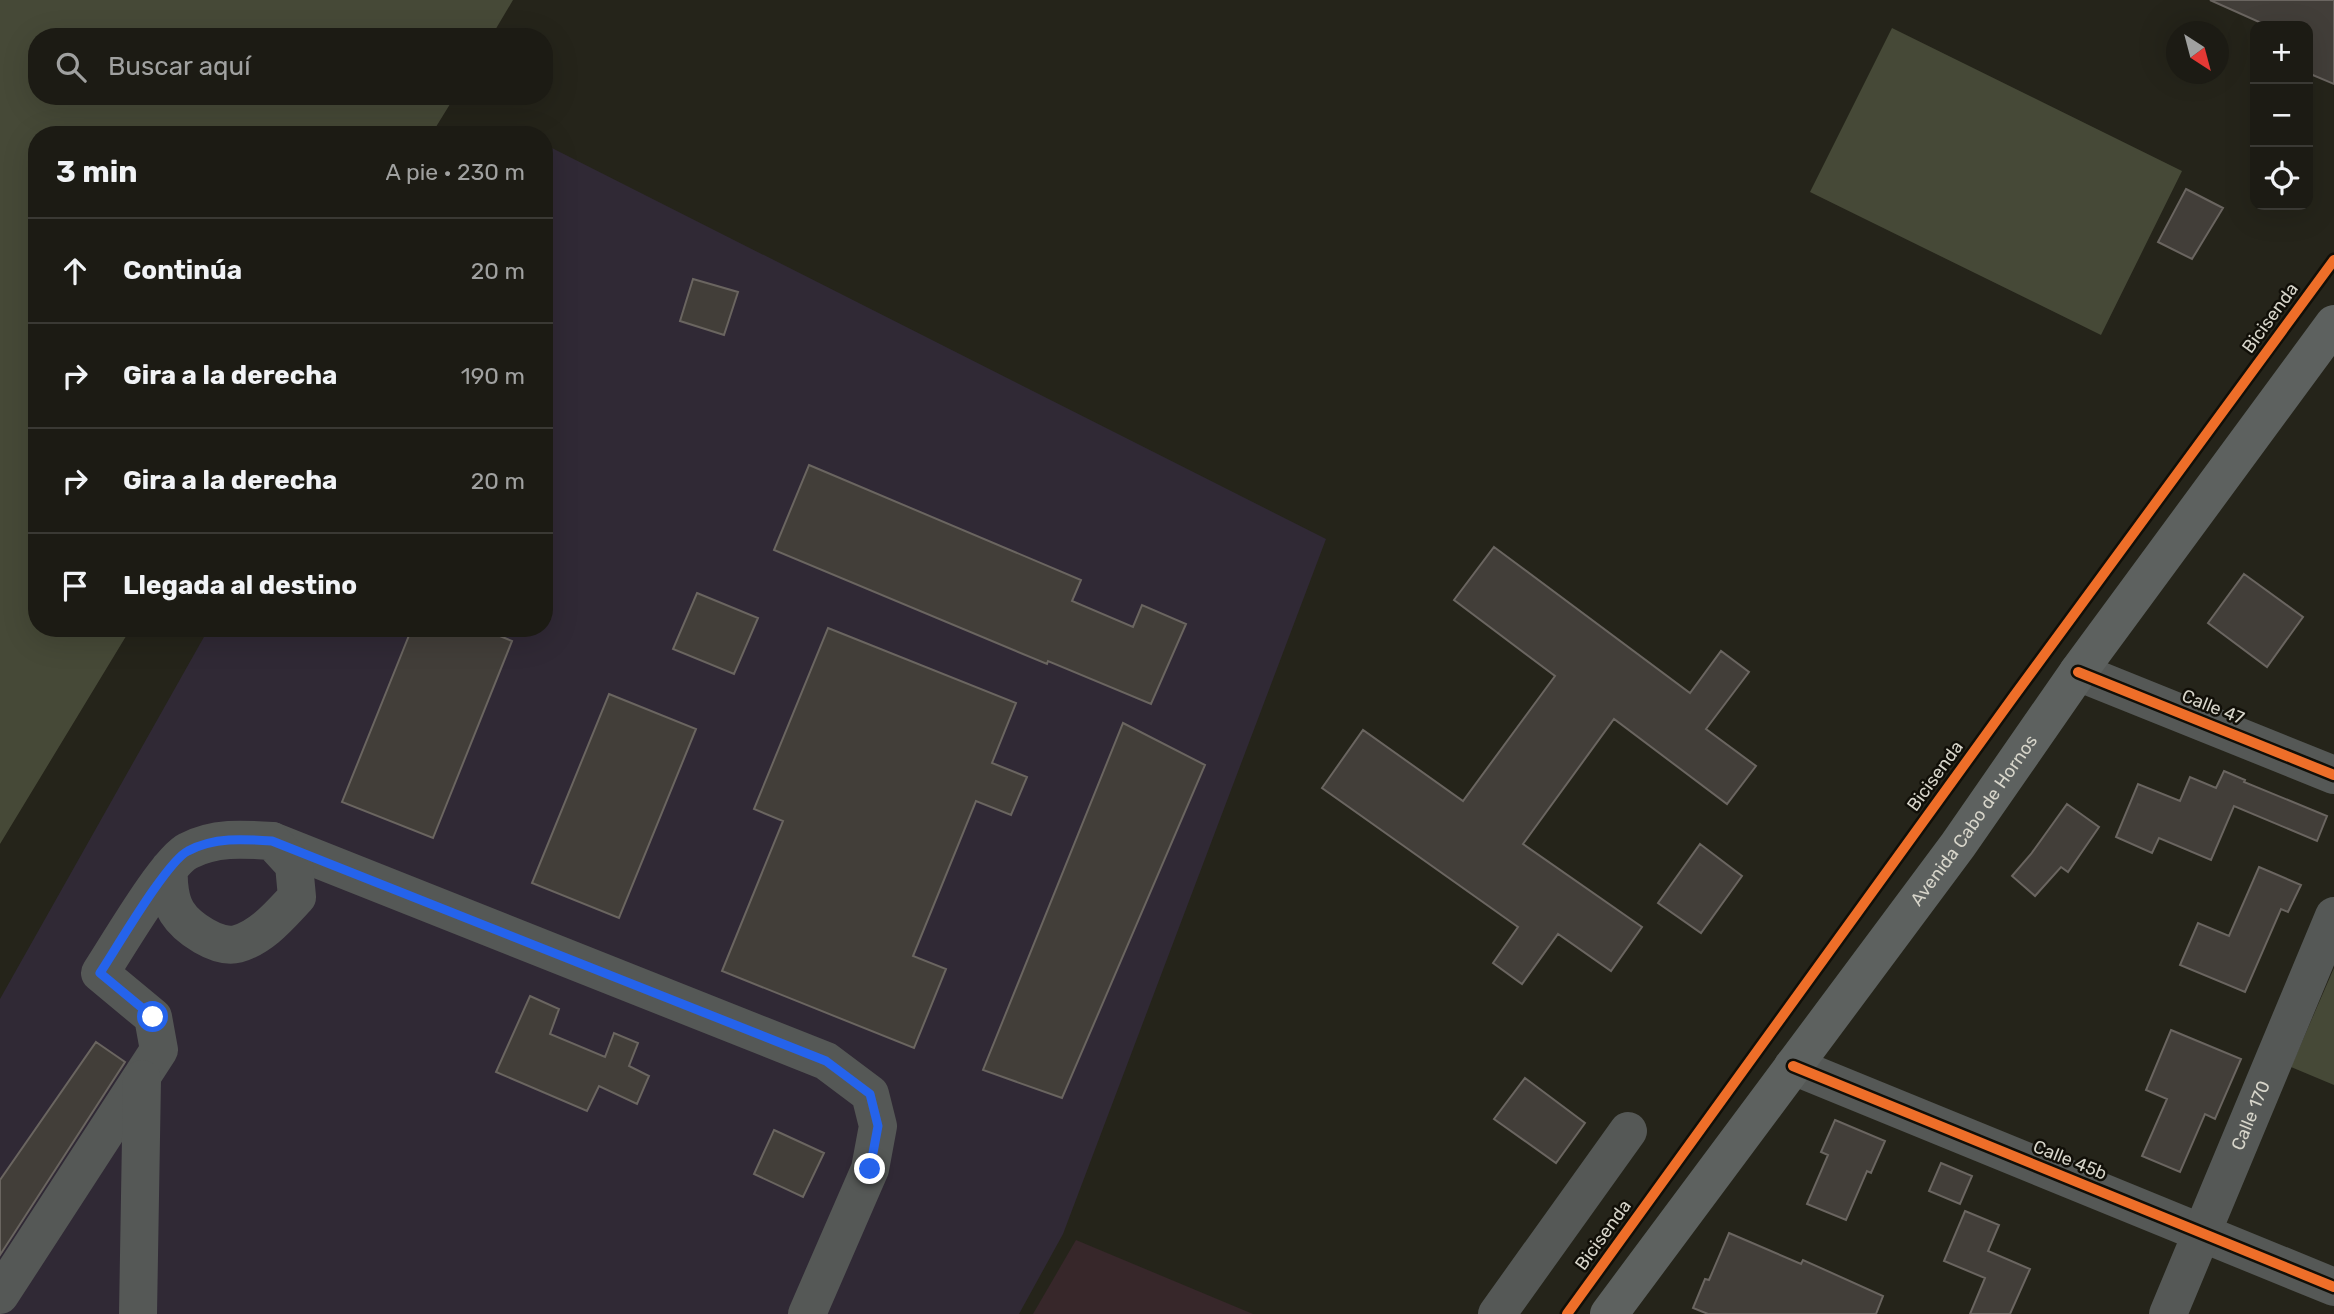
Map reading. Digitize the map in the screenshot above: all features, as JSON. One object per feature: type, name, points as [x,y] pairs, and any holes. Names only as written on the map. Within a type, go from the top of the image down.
[{"type":"main road","name":"Avenida Cabo de Hornos","points":[[1609,1314],[1958,845],[2078,672],[2334,324]]},
{"type":"street","name":"Calle 47","points":[[2078,672],[2334,775]]},
{"type":"street","points":[[0,1295],[159,1050],[153,1017],[100,973],[169,869],[185,852],[209,842],[235,839],[272,841],[826,1061],[870,1094],[878,1126],[870,1169],[807,1314]]},
{"type":"street","points":[[169,869],[168,884],[177,912],[205,939],[236,945],[269,927],[297,897],[293,865],[272,841]]},
{"type":"street","name":"Calle 170","points":[[2168,1314],[2334,916]]},
{"type":"street","name":"Calle 45b","points":[[1793,1066],[2334,1287]]},
{"type":"street","points":[[138,1314],[142,1079]]},
{"type":"street","points":[[1497,1314],[1628,1131]]},
{"type":"shaded area","points":[[553,149],[1326,539],[1063,1234],[1019,1314],[0,1314],[0,999],[204,637],[553,637]]},
{"type":"shaded area","points":[[1076,1240],[1253,1314],[1033,1314]]},
{"type":"green space","points":[[0,0],[513,0],[496,28],[28,28],[28,105],[449,105],[437,126],[28,126],[28,637],[126,637],[0,844]]},
{"type":"green space","points":[[1892,28],[2182,171],[2101,335],[1810,192]]},
{"type":"green space","points":[[2334,968],[2334,1085],[2291,1067]]},
{"type":"building","points":[[2210,0],[2334,0],[2334,84],[2313,75],[2313,21],[2257,21]]},
{"type":"building","points":[[2186,189],[2223,208],[2192,259],[2158,242]]},
{"type":"building","points":[[693,279],[738,292],[724,335],[680,321]]},
{"type":"building","points":[[809,465],[1081,580],[1072,601],[1133,627],[1142,605],[1186,624],[1151,704],[1048,661],[1047,664],[774,550]]},
{"type":"building","points":[[1494,547],[1690,693],[1721,651],[1749,672],[1706,729],[1756,766],[1727,804],[1614,719],[1523,844],[1642,927],[1611,971],[1558,934],[1522,984],[1493,963],[1518,927],[1322,788],[1363,730],[1463,801],[1555,676],[1454,600]]},
{"type":"building","points":[[2244,574],[2303,617],[2267,667],[2208,623]]},
{"type":"building","points":[[697,593],[758,618],[734,674],[673,649]]},
{"type":"building","points":[[828,628],[1016,703],[992,763],[1027,777],[1011,815],[976,801],[913,956],[946,969],[914,1048],[722,971],[783,821],[754,809]]},
{"type":"building","points":[[408,637],[502,637],[512,641],[433,838],[342,802]]},
{"type":"building","points":[[609,694],[696,729],[619,918],[532,883]]},
{"type":"building","points":[[1123,723],[1205,765],[1062,1098],[983,1070]]},
{"type":"building","points":[[2224,771],[2327,816],[2317,841],[2234,806],[2211,860],[2159,838],[2152,853],[2116,837],[2138,784],[2180,801],[2190,777],[2216,788]]},
{"type":"building","points":[[2067,804],[2099,827],[2068,872],[2061,867],[2035,896],[2012,876]]},
{"type":"building","points":[[1700,844],[1742,876],[1701,933],[1658,903]]},
{"type":"building","points":[[2259,867],[2301,885],[2288,912],[2281,909],[2245,992],[2180,965],[2198,923],[2229,936]]},
{"type":"building","points":[[530,996],[559,1009],[550,1034],[605,1057],[614,1033],[638,1043],[629,1066],[649,1076],[637,1104],[599,1086],[587,1111],[496,1072]]},
{"type":"building","points":[[2171,1030],[2241,1059],[2215,1119],[2205,1114],[2180,1172],[2142,1156],[2167,1099],[2146,1090]]},
{"type":"building","points":[[96,1042],[125,1062],[0,1255],[0,1180]]},
{"type":"building","points":[[1525,1078],[1585,1123],[1556,1163],[1494,1119]]},
{"type":"building","points":[[1835,1120],[1885,1141],[1871,1173],[1867,1171],[1846,1220],[1807,1204],[1828,1155],[1821,1152]]},
{"type":"building","points":[[774,1130],[824,1153],[803,1197],[754,1174]]},
{"type":"building","points":[[1941,1163],[1972,1176],[1960,1204],[1929,1191]]},
{"type":"building","points":[[1965,1211],[1999,1225],[1988,1251],[2030,1269],[2010,1314],[1970,1314],[1985,1278],[1944,1261]]},
{"type":"building","points":[[1729,1233],[1801,1264],[1803,1260],[1883,1296],[1876,1314],[1708,1314],[1693,1308],[1705,1279],[1709,1280]]},
{"type":"cycle path","name":"Bicisenda","points":[[1567,1314],[2014,696],[2334,260]]},
{"type":"cycle path","points":[[2078,672],[2334,775]]},
{"type":"cycle path","points":[[1793,1066],[2334,1287]]},
{"type":"route","points":[[153,1017],[100,973],[169,869],[185,852],[209,842],[235,839],[272,841],[826,1061],[870,1094],[878,1126],[870,1169]]}]
